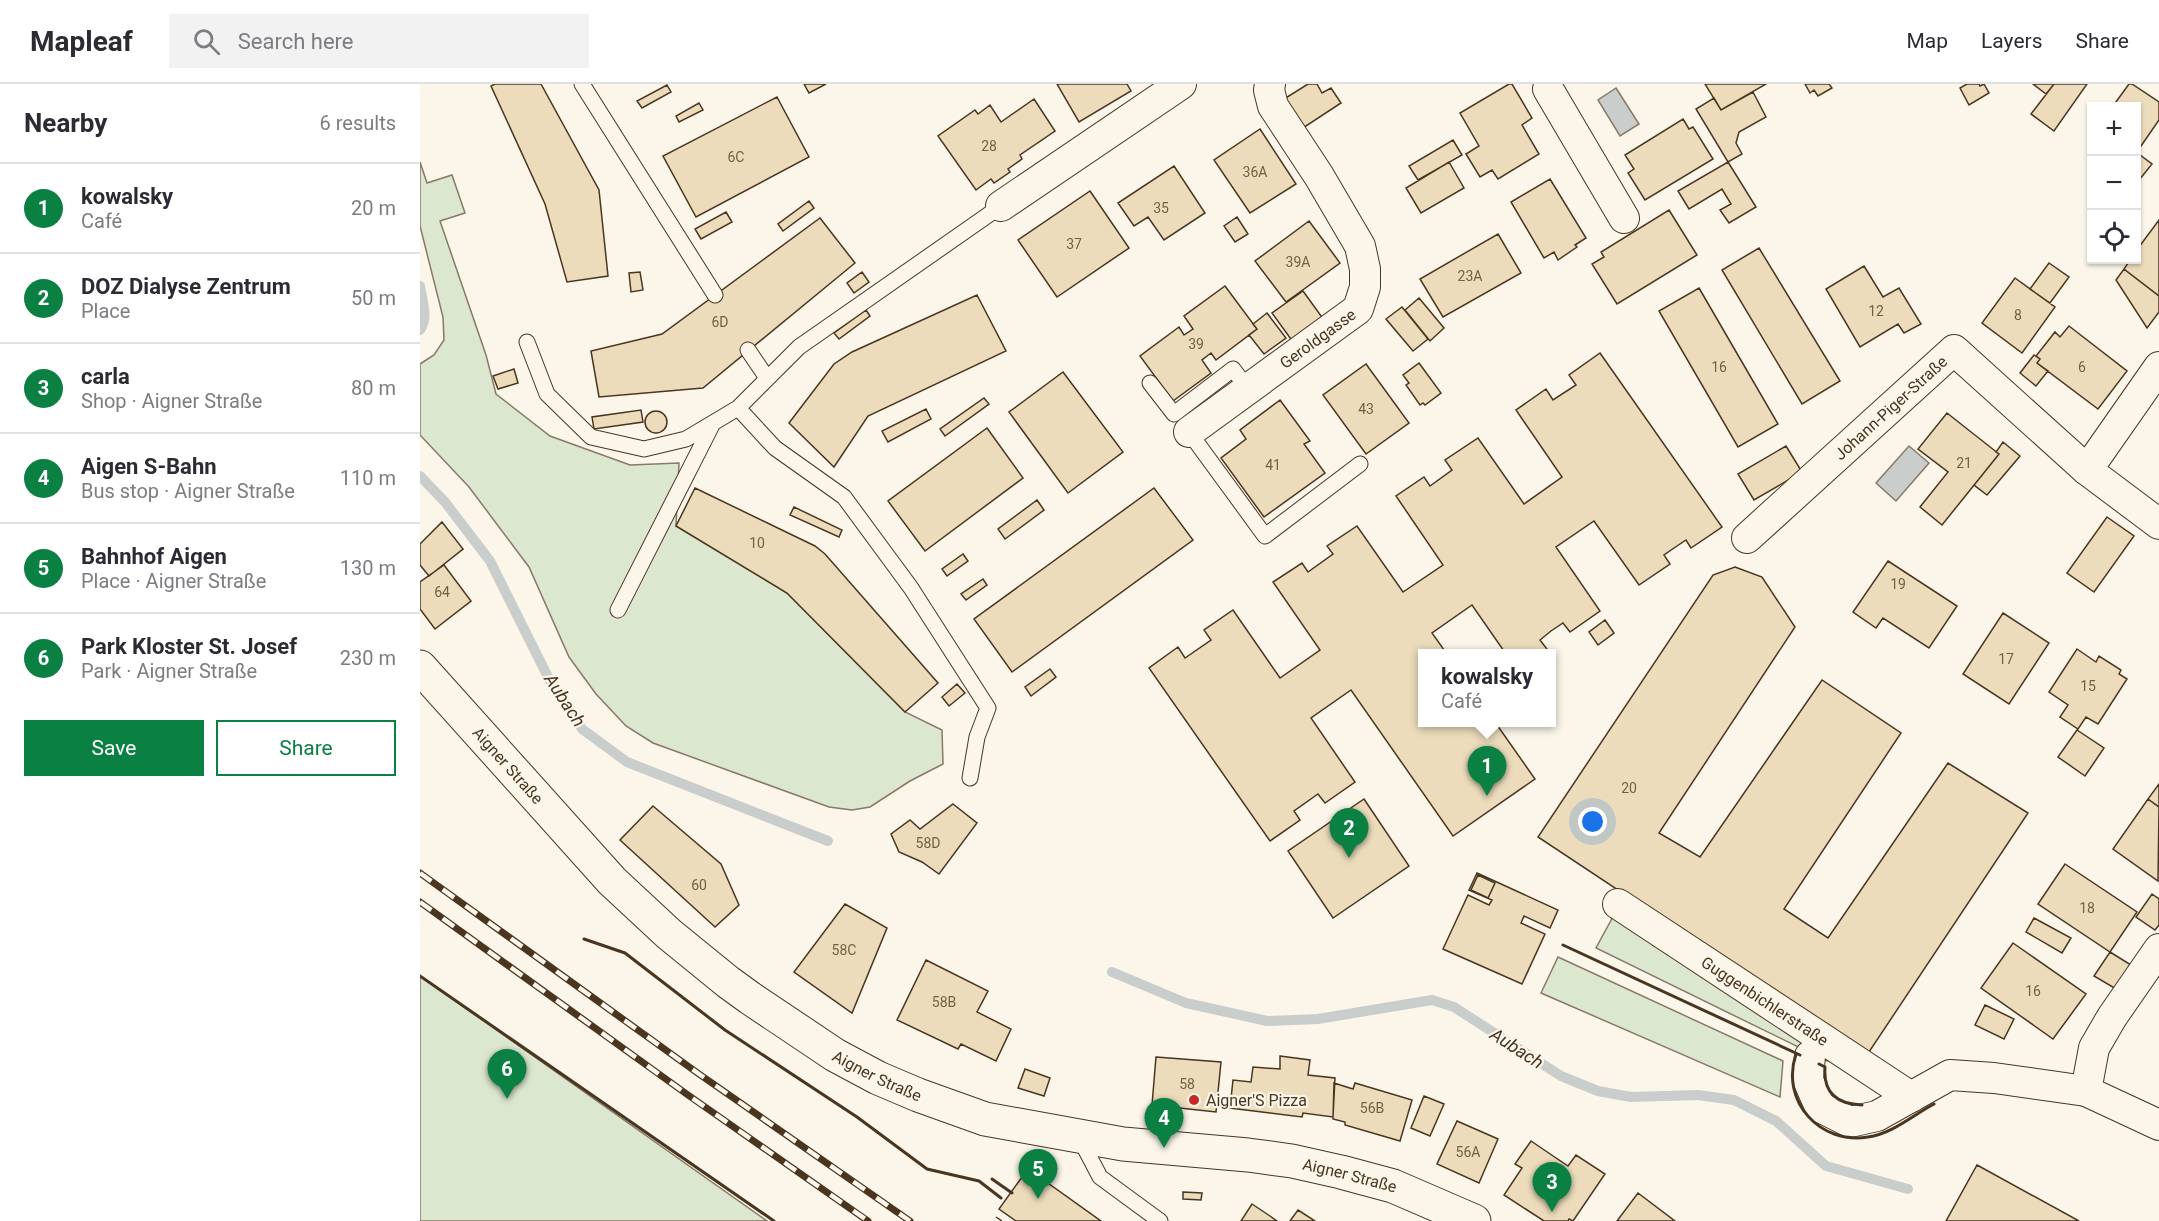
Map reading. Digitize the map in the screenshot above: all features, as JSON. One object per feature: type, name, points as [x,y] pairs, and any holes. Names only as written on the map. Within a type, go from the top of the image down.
[{"type":"main road","name":"Aigner Straße","points":[[420,667],[612,880],[669,934],[728,982],[836,1055],[878,1078],[985,1119],[1123,1144],[1292,1161],[1393,1186],[1474,1221]]},
{"type":"street","points":[[1001,207],[1181,84]]},
{"type":"street","name":"Geroldgasse","points":[[1189,432],[1358,309],[1365,287],[1365,269],[1360,246],[1319,176],[1273,106],[1269,90],[1270,84]]},
{"type":"street","points":[[1555,86],[1624,218]]},
{"type":"street","name":"Johann-Piger-Straße","points":[[1747,538],[1954,350],[2087,470],[2159,524]]},
{"type":"street","points":[[2087,470],[2159,367]]},
{"type":"street","name":"Guggenbichlerstraße","points":[[1618,904],[1911,1097]]},
{"type":"street","points":[[2086,1091],[2094,1048],[2112,1017],[2159,949]]},
{"type":"street","name":"Guggenbichlerstraße","points":[[1810,1056],[1808,1080],[1820,1107],[1850,1122],[1877,1116],[1950,1075],[1994,1078],[2086,1091],[2159,1125]]},
{"type":"lane","points":[[582,84],[715,295]]},
{"type":"lane","points":[[527,342],[547,394],[591,437],[644,449],[686,439],[738,408],[799,347],[1001,207]]},
{"type":"lane","points":[[748,350],[767,378]]},
{"type":"lane","points":[[1150,383],[1174,414],[1233,369],[1248,389]]},
{"type":"lane","points":[[738,408],[775,448],[844,497],[911,588],[988,708],[977,737],[970,778]]},
{"type":"lane","points":[[618,610],[712,425]]},
{"type":"lane","points":[[1189,432],[1264,536],[1360,464]]},
{"type":"lane","points":[[1079,1137],[1100,1177],[1160,1221]]},
{"type":"green space","points":[[420,162],[427,183],[452,175],[465,213],[440,221],[486,355],[496,394],[550,436],[630,465],[679,463],[676,526],[787,593],[905,712],[942,730],[943,764],[910,781],[870,807],[852,810],[829,807],[653,743],[626,726],[596,694],[569,657],[529,567],[469,487],[420,435],[420,364],[434,355],[444,340],[443,317],[420,226]]},
{"type":"green space","points":[[1615,913],[1830,1054],[1827,1061],[1596,948]]},
{"type":"green space","points":[[1558,957],[1783,1061],[1780,1097],[1541,993]]},
{"type":"green space","points":[[420,976],[767,1221],[420,1221]]},
{"type":"shaded area","points":[[1616,88],[1639,124],[1620,136],[1598,100]]},
{"type":"shaded area","points":[[1909,446],[1929,463],[1896,501],[1876,483]]},
{"type":"building","points":[[495,84],[541,84],[599,190],[608,276],[567,282],[545,204],[491,86]]},
{"type":"building","points":[[804,84],[826,84],[809,93]]},
{"type":"building","points":[[1057,84],[1127,84],[1131,91],[1079,122]]},
{"type":"building","points":[[1308,84],[1317,84],[1322,93],[1331,88],[1341,103],[1303,128],[1284,99]]},
{"type":"building","points":[[1512,84],[1532,118],[1522,125],[1539,154],[1498,179],[1492,170],[1480,177],[1466,154],[1479,146],[1460,113]]},
{"type":"building","points":[[1705,84],[1766,84],[1721,110]]},
{"type":"building","points":[[1805,84],[1829,84],[1832,88],[1818,96],[1814,90],[1810,93]]},
{"type":"building","points":[[1967,84],[1979,84],[1980,86],[1984,84],[1989,93],[1969,105],[1960,88]]},
{"type":"building","points":[[2033,84],[2054,84],[2046,94]]},
{"type":"building","points":[[2054,84],[2087,84],[2054,131],[2031,114]]},
{"type":"building","points":[[2129,84],[2132,84],[2159,102],[2159,120],[2141,146],[2141,102],[2116,102]]},
{"type":"building","points":[[667,85],[671,92],[642,108],[637,101]]},
{"type":"building","points":[[1753,92],[1766,117],[1739,132],[1736,143],[1742,154],[1728,162],[1696,109],[1714,98],[1721,110]]},
{"type":"building","points":[[777,97],[809,157],[696,217],[663,156]]},
{"type":"building","points":[[1034,99],[1055,131],[1020,155],[1022,159],[1008,169],[1010,172],[994,183],[991,179],[976,190],[938,136],[975,110],[978,114],[990,105],[1001,122]]},
{"type":"building","points":[[699,103],[703,110],[679,122],[676,116]]},
{"type":"building","points":[[1683,119],[1689,129],[1693,127],[1713,159],[1645,200],[1628,173],[1634,169],[1625,155]]},
{"type":"building","points":[[1260,129],[1296,184],[1250,213],[1214,160]]},
{"type":"building","points":[[1453,140],[1462,155],[1418,180],[1409,166]]},
{"type":"building","points":[[2141,156],[2152,164],[2141,178]]},
{"type":"building","points":[[1449,162],[1464,188],[1421,213],[1406,188]]},
{"type":"building","points":[[1728,162],[1756,207],[1729,223],[1720,210],[1731,204],[1722,189],[1689,209],[1678,191]]},
{"type":"building","points":[[1174,166],[1205,213],[1164,240],[1148,217],[1134,226],[1118,203]]},
{"type":"building","points":[[1550,179],[1586,238],[1558,260],[1554,252],[1544,258],[1511,202]]},
{"type":"building","points":[[1090,191],[1129,248],[1057,297],[1018,240]]},
{"type":"building","points":[[809,201],[814,208],[783,231],[778,224]]},
{"type":"building","points":[[1669,210],[1697,255],[1617,304],[1592,264],[1604,257],[1601,252]]},
{"type":"building","points":[[726,212],[732,222],[701,239],[695,229]]},
{"type":"building","points":[[1237,217],[1248,234],[1235,242],[1224,226]]},
{"type":"building","points":[[820,218],[855,263],[703,388],[599,397],[591,351],[662,334]]},
{"type":"building","points":[[2159,220],[2159,296],[2124,269],[2127,264],[2141,264],[2141,244]]},
{"type":"building","points":[[1309,221],[1340,263],[1286,302],[1255,261]]},
{"type":"building","points":[[1498,234],[1521,273],[1443,317],[1420,279]]},
{"type":"building","points":[[1759,248],[1840,381],[1802,404],[1722,270]]},
{"type":"building","points":[[2049,263],[2069,277],[2050,303],[2030,289]]},
{"type":"building","points":[[1864,266],[1883,297],[1899,288],[1921,324],[1904,333],[1898,324],[1860,347],[1826,289]]},
{"type":"building","points":[[2124,269],[2159,296],[2159,312],[2147,328],[2116,280]]},
{"type":"building","points":[[640,272],[643,290],[631,292],[629,273]]},
{"type":"building","points":[[862,272],[869,282],[854,293],[847,283]]},
{"type":"building","points":[[2015,278],[2055,307],[2022,353],[1982,323]]},
{"type":"building","points":[[1225,286],[1257,329],[1216,360],[1211,353],[1202,360],[1211,373],[1173,401],[1140,356],[1179,327],[1184,335],[1193,329],[1184,316]]},
{"type":"building","points":[[1699,288],[1778,424],[1738,447],[1659,311]]},
{"type":"building","points":[[1303,291],[1324,320],[1293,342],[1272,313]]},
{"type":"building","points":[[977,295],[1006,351],[868,416],[834,467],[789,423],[834,364],[852,352]]},
{"type":"building","points":[[1419,298],[1444,328],[1430,341],[1405,310]]},
{"type":"building","points":[[1402,307],[1428,339],[1413,351],[1386,319]]},
{"type":"building","points":[[866,310],[870,316],[839,339],[834,333]]},
{"type":"building","points":[[1267,313],[1286,338],[1264,354],[1249,335],[1257,329],[1253,324]]},
{"type":"building","points":[[2069,326],[2127,371],[2098,409],[2037,363],[2040,359],[2036,356],[2055,332],[2060,337]]},
{"type":"building","points":[[1600,353],[1722,527],[1691,548],[1686,540],[1674,548],[1664,555],[1670,564],[1639,585],[1594,521],[1556,547],[1600,611],[1570,632],[1563,623],[1551,631],[1540,640],[1547,649],[1503,649],[1472,605],[1432,633],[1443,649],[1418,649],[1418,727],[1499,727],[1535,779],[1453,836],[1351,690],[1311,718],[1355,782],[1325,803],[1318,794],[1294,811],[1300,820],[1270,841],[1149,668],[1178,647],[1185,658],[1211,640],[1204,630],[1233,610],[1280,678],[1320,650],[1273,582],[1302,563],[1308,572],[1333,554],[1327,546],[1357,526],[1403,592],[1443,565],[1396,496],[1424,477],[1430,486],[1452,470],[1445,460],[1478,438],[1524,504],[1562,477],[1516,410],[1546,389],[1553,400],[1576,385],[1569,375]]},
{"type":"building","points":[[2034,355],[2040,359],[2037,363],[2048,371],[2036,386],[2020,373]]},
{"type":"building","points":[[1419,363],[1441,393],[1425,405],[1423,403],[1420,405],[1406,385],[1409,383],[1403,375]]},
{"type":"building","points":[[1366,364],[1409,423],[1366,454],[1323,395]]},
{"type":"building","points":[[514,369],[518,383],[498,389],[493,376]]},
{"type":"building","points":[[1063,372],[1123,452],[1068,493],[1009,412]]},
{"type":"building","points":[[984,398],[989,404],[945,436],[940,429]]},
{"type":"building","points":[[1280,400],[1310,441],[1304,444],[1325,473],[1264,517],[1221,458],[1246,439],[1240,430]]},
{"type":"building","points":[[926,409],[931,419],[888,442],[882,431]]},
{"type":"building","points":[[641,410],[643,422],[594,429],[592,417]]},
{"type":"building","points":[[656,411],[664,414],[667,422],[664,430],[656,433],[648,430],[645,422],[648,414]]},
{"type":"building","points":[[1947,413],[1999,454],[1942,525],[1920,507],[1948,472],[1918,449]]},
{"type":"building","points":[[987,428],[1023,478],[925,551],[888,501]]},
{"type":"building","points":[[2003,442],[2020,456],[1987,495],[1974,485],[1999,454],[1996,452]]},
{"type":"building","points":[[1786,446],[1802,472],[1754,500],[1738,474]]},
{"type":"building","points":[[695,488],[815,546],[825,554],[938,683],[905,712],[787,593],[676,526]]},
{"type":"building","points":[[1154,488],[1193,540],[1012,672],[974,619]]},
{"type":"building","points":[[1037,500],[1044,510],[1005,539],[998,529]]},
{"type":"building","points":[[794,507],[842,530],[839,537],[790,515]]},
{"type":"building","points":[[2107,517],[2134,536],[2094,592],[2067,573]]},
{"type":"building","points":[[442,522],[463,549],[429,576],[420,565],[420,544]]},
{"type":"building","points":[[963,554],[968,561],[947,576],[942,569]]},
{"type":"building","points":[[1888,561],[1957,606],[1929,648],[1883,618],[1876,628],[1853,612]]},
{"type":"building","points":[[444,565],[471,601],[435,629],[420,609],[420,582]]},
{"type":"building","points":[[1735,567],[1762,577],[1795,627],[1659,833],[1700,857],[1822,680],[1901,733],[1784,909],[1828,938],[1948,763],[2028,813],[1867,1055],[1538,837],[1713,575]]},
{"type":"building","points":[[983,579],[987,585],[966,600],[961,594]]},
{"type":"building","points":[[2003,613],[2049,643],[2009,704],[1963,674]]},
{"type":"building","points":[[1605,620],[1614,633],[1598,645],[1589,632]]},
{"type":"building","points":[[2077,649],[2096,662],[2099,656],[2121,670],[2119,674],[2127,679],[2098,724],[2086,717],[2078,729],[2060,717],[2068,705],[2049,692]]},
{"type":"building","points":[[1050,669],[1056,677],[1031,696],[1025,687]]},
{"type":"building","points":[[957,684],[965,693],[949,706],[942,697]]},
{"type":"building","points":[[2077,730],[2104,748],[2085,776],[2058,757]]},
{"type":"building","points":[[2159,784],[2159,807],[2148,799]]},
{"type":"building","points":[[1364,799],[1409,866],[1333,918],[1288,851]]},
{"type":"building","points":[[2148,799],[2159,807],[2158,881],[2113,849]]},
{"type":"building","points":[[953,804],[977,823],[939,874],[922,862],[899,852],[891,834],[910,820],[920,829]]},
{"type":"building","points":[[653,806],[721,864],[739,905],[715,927],[620,840]]},
{"type":"building","points":[[2065,864],[2137,912],[2110,952],[2038,904]]},
{"type":"building","points":[[1477,873],[1558,910],[1550,928],[1524,916],[1521,923],[1545,934],[1522,984],[1443,949],[1468,895],[1489,905],[1492,900],[1469,890]]},
{"type":"building","points":[[1478,875],[1495,883],[1488,898],[1471,890]]},
{"type":"building","points":[[2152,894],[2159,899],[2159,925],[2155,930],[2136,917]]},
{"type":"building","points":[[845,904],[887,928],[852,1013],[794,972]]},
{"type":"building","points":[[2034,918],[2071,938],[2062,953],[2026,932]]},
{"type":"building","points":[[2013,943],[2086,994],[2053,1039],[1981,988]]},
{"type":"building","points":[[2110,952],[2131,965],[2116,989],[2094,976]]},
{"type":"building","points":[[926,960],[988,991],[977,1012],[1011,1029],[996,1061],[961,1044],[958,1049],[897,1020]]},
{"type":"building","points":[[1985,1005],[2014,1019],[2004,1039],[1975,1025]]},
{"type":"building","points":[[1280,1056],[1310,1060],[1308,1075],[1335,1078],[1333,1117],[1303,1113],[1302,1117],[1230,1108],[1233,1080],[1251,1082],[1253,1067],[1280,1069]]},
{"type":"building","points":[[1156,1057],[1221,1062],[1216,1112],[1152,1105]]},
{"type":"building","points":[[1025,1069],[1050,1078],[1044,1096],[1018,1088]]},
{"type":"building","points":[[1334,1083],[1353,1089],[1355,1083],[1412,1100],[1400,1141],[1345,1125],[1345,1122],[1333,1119]]},
{"type":"building","points":[[1424,1096],[1444,1104],[1430,1136],[1411,1128]]},
{"type":"building","points":[[1457,1121],[1498,1139],[1479,1183],[1437,1164]]},
{"type":"building","points":[[1531,1141],[1568,1166],[1576,1155],[1605,1174],[1573,1221],[1569,1219],[1568,1221],[1544,1221],[1504,1195],[1522,1168],[1515,1164]]},
{"type":"building","points":[[1977,1165],[2079,1221],[1946,1221]]},
{"type":"building","points":[[1022,1177],[1039,1189],[1045,1181],[1101,1221],[1016,1221],[999,1209]]},
{"type":"building","points":[[1183,1192],[1202,1193],[1201,1200],[1183,1199]]},
{"type":"building","points":[[1638,1193],[1675,1221],[1617,1221]]},
{"type":"building","points":[[1252,1204],[1270,1216],[1277,1221],[1241,1221]]},
{"type":"building","points":[[1298,1210],[1315,1221],[1290,1221]]},
{"type":"waterway","name":"Aubach","points":[[420,286],[424,314],[420,330]]},
{"type":"waterway","name":"Aubach","points":[[420,476],[445,502],[490,561],[553,687],[582,729],[627,762],[828,841]]},
{"type":"waterway","name":"Aubach","points":[[1112,972],[1186,1003],[1267,1021],[1318,1019],[1432,1000],[1454,1007],[1561,1076],[1598,1091],[1631,1097],[1698,1095],[1734,1100],[1776,1121],[1826,1166],[1908,1189]]},
{"type":"railway","points":[[420,873],[699,1074],[910,1221]]},
{"type":"railway","points":[[420,902],[868,1221]]},
{"type":"fence","points":[[996,1217],[1002,1221]]},
{"type":"wall","points":[[584,939],[625,953],[725,1030],[857,1117],[927,1169],[979,1181],[1001,1198]]},
{"type":"wall","points":[[1563,945],[1800,1055]]},
{"type":"wall","points":[[420,976],[774,1221]]},
{"type":"wall","points":[[1796,1054],[1793,1071],[1794,1088],[1799,1103],[1820,1127],[1834,1134],[1850,1138],[1877,1135],[1894,1128],[1934,1104]]},
{"type":"wall","points":[[1819,1064],[1825,1067],[1826,1084],[1833,1095],[1845,1102],[1862,1105]]},
{"type":"wall","points":[[992,1179],[1012,1193]]},
{"type":"place","name":"kowalsky","points":[[1487,796]]},
{"type":"place","name":"DOZ Dialyse Zentrum","points":[[1349,858]]},
{"type":"place","name":"Park Kloster St. Josef","points":[[507,1099]]},
{"type":"place","name":"Aigner'S Pizza","points":[[1194,1100]]},
{"type":"place","name":"Aigen S-Bahn","points":[[1164,1148]]},
{"type":"place","name":"Bahnhof Aigen","points":[[1038,1199]]},
{"type":"place","name":"carla","points":[[1552,1212]]}]
